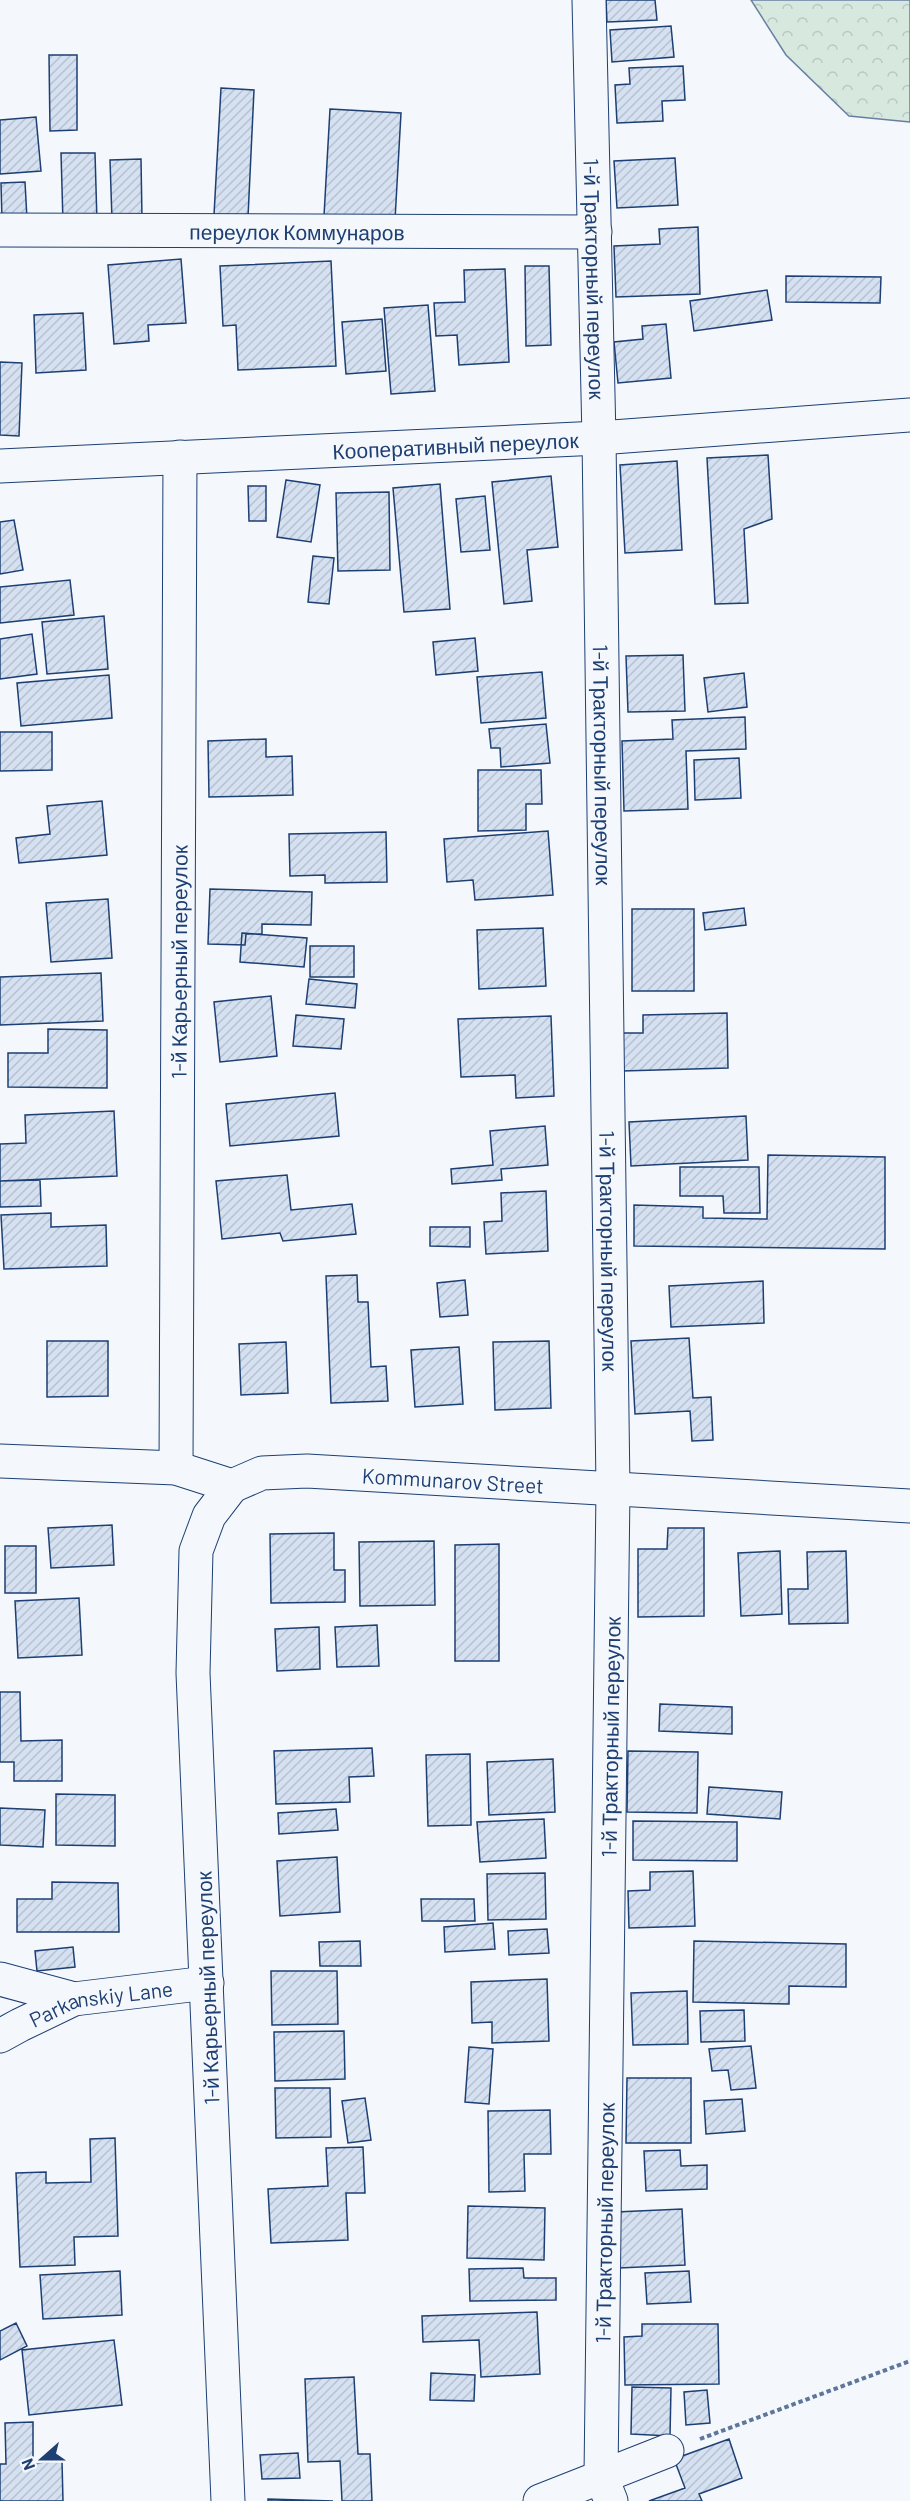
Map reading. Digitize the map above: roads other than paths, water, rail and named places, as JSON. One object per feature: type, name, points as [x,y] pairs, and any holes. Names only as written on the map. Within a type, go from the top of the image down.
[{"type":"street","name":"1-й Тракторный переулок","points":[[589,0],[599,438],[613,1489],[606,2488]]},
{"type":"street","name":"переулок Коммунаров","points":[[0,230],[595,232]]},
{"type":"street","name":"Кооперативный переулок","points":[[0,466],[599,438],[910,415]]},
{"type":"street","name":"1-й Карьерный переулок","points":[[176,1468],[180,457]]},
{"type":"street","points":[[0,1461],[176,1468],[232,1486]]},
{"type":"street","name":"Kommunarov Street","points":[[232,1486],[262,1473],[307,1471],[910,1506]]},
{"type":"street","name":"1-й Карьерный переулок","points":[[228,2501],[193,1673],[196,1551],[209,1516],[232,1486]]},
{"type":"street","points":[[0,1979],[74,2000]]},
{"type":"street","name":"Parkanskiy Lane","points":[[0,2036],[74,2000],[207,1983]]},
{"type":"street","points":[[540,2501],[606,2488],[666,2451]]}]
